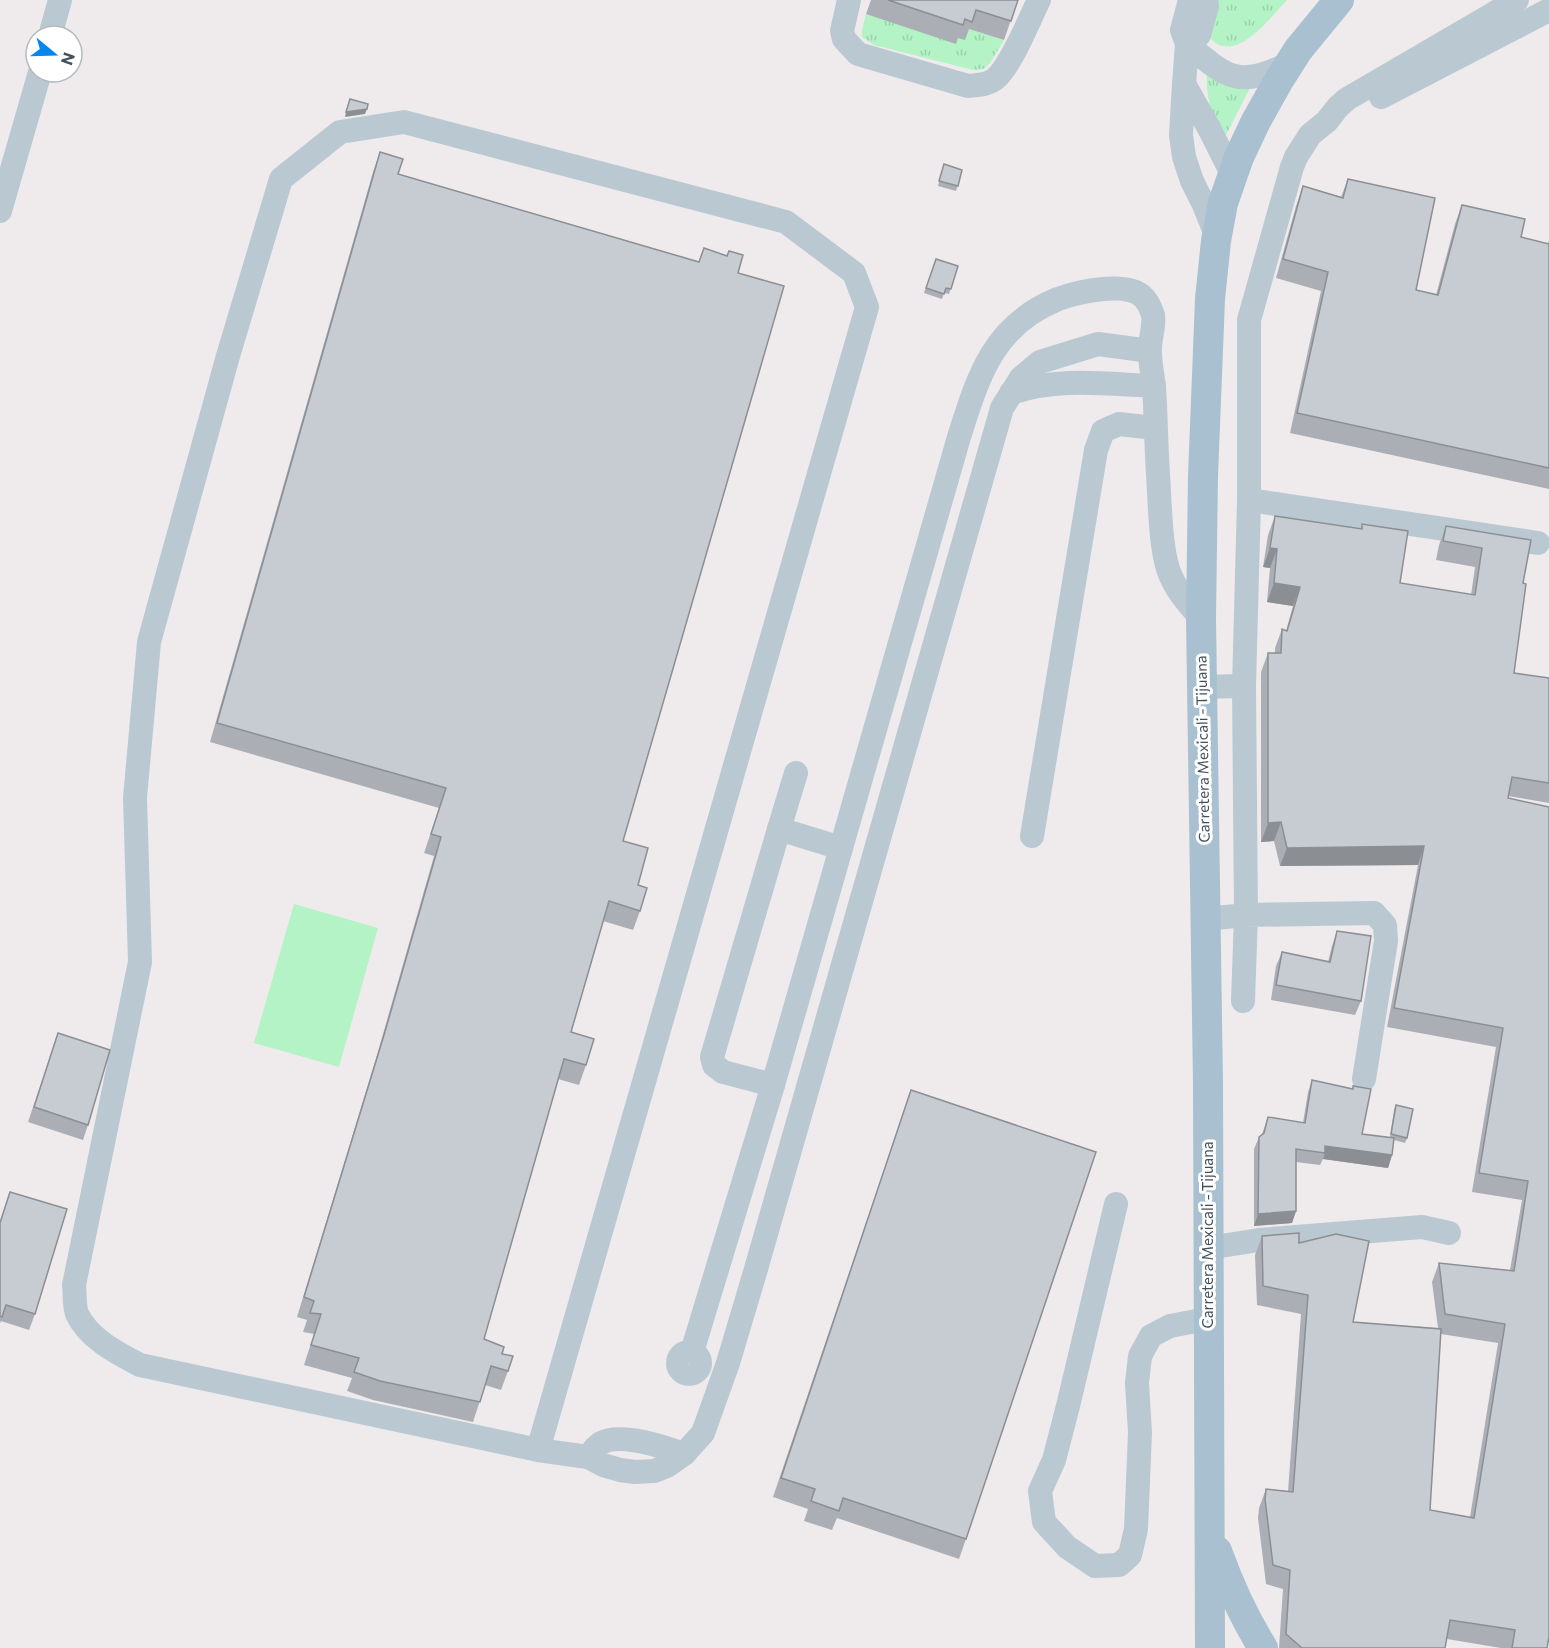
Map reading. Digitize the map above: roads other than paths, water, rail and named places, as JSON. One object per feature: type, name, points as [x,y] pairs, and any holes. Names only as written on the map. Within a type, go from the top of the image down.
[{"type":"main road","name":"Carretera Mexicali - Tijuana","points":[[1210,1648],[1201,618],[1206,374],[1210,299],[1223,203],[1239,157],[1256,121],[1290,63],[1314,28],[1339,0]]},
{"type":"main road","name":"Carretera Mexicali - Tijuana","points":[[1209,1531],[1235,1598],[1263,1648]]},
{"type":"lane","points":[[53,24],[60,0]]},
{"type":"lane","points":[[849,0],[842,31],[844,39],[858,54],[968,86],[994,80],[1006,68],[1039,0]]},
{"type":"lane","points":[[1190,0],[1182,30],[1187,44],[1181,135],[1184,157],[1192,181],[1217,237]]},
{"type":"lane","points":[[1187,44],[1199,35],[1207,6],[1206,0]]},
{"type":"lane","points":[[1243,1001],[1246,915],[1244,686],[1249,500],[1249,320],[1292,167],[1310,135],[1327,121],[1347,99],[1517,0]]},
{"type":"lane","points":[[1327,121],[1350,113],[1549,9]]},
{"type":"lane","points":[[1187,44],[1214,67],[1230,75],[1246,78],[1261,76],[1290,63]]},
{"type":"lane","points":[[0,211],[37,84]]},
{"type":"lane","points":[[1184,84],[1233,176]]},
{"type":"lane","points":[[538,1450],[867,307],[854,273],[786,222],[404,122],[340,132],[281,179],[228,356],[149,642],[135,798],[140,962],[74,1285],[77,1313],[89,1330],[109,1349],[140,1365],[538,1450],[588,1457],[602,1443],[613,1440],[660,1445],[684,1455],[703,1433],[728,1363],[1002,408],[1021,378],[1040,362],[1098,344],[1150,351]]},
{"type":"lane","points":[[692,1352],[773,1085],[974,391],[1000,340],[1018,322],[1042,306],[1069,295],[1116,288],[1132,290],[1141,295],[1148,304],[1153,317],[1150,351],[1161,519],[1168,568],[1178,591],[1201,618]]},
{"type":"lane","points":[[1011,393],[1030,387],[1071,382],[1154,386]]},
{"type":"lane","points":[[1032,836],[1096,450],[1103,431],[1119,424],[1155,428]]},
{"type":"lane","points":[[1249,500],[1538,543]]},
{"type":"lane","points":[[1202,687],[1244,686]]},
{"type":"lane","points":[[773,1085],[723,1072],[714,1065],[712,1057],[796,773]]},
{"type":"lane","points":[[779,830],[841,848]]},
{"type":"lane","points":[[1205,919],[1246,915],[1374,913],[1384,925],[1386,942],[1364,1079]]},
{"type":"lane","points":[[1116,1204],[1054,1460],[1040,1491],[1044,1522],[1067,1547],[1095,1566],[1119,1565],[1130,1555],[1136,1529],[1140,1433],[1137,1383],[1140,1356],[1151,1336],[1170,1326],[1208,1319]]},
{"type":"lane","points":[[1208,1248],[1259,1240],[1422,1227],[1449,1233]]}]
